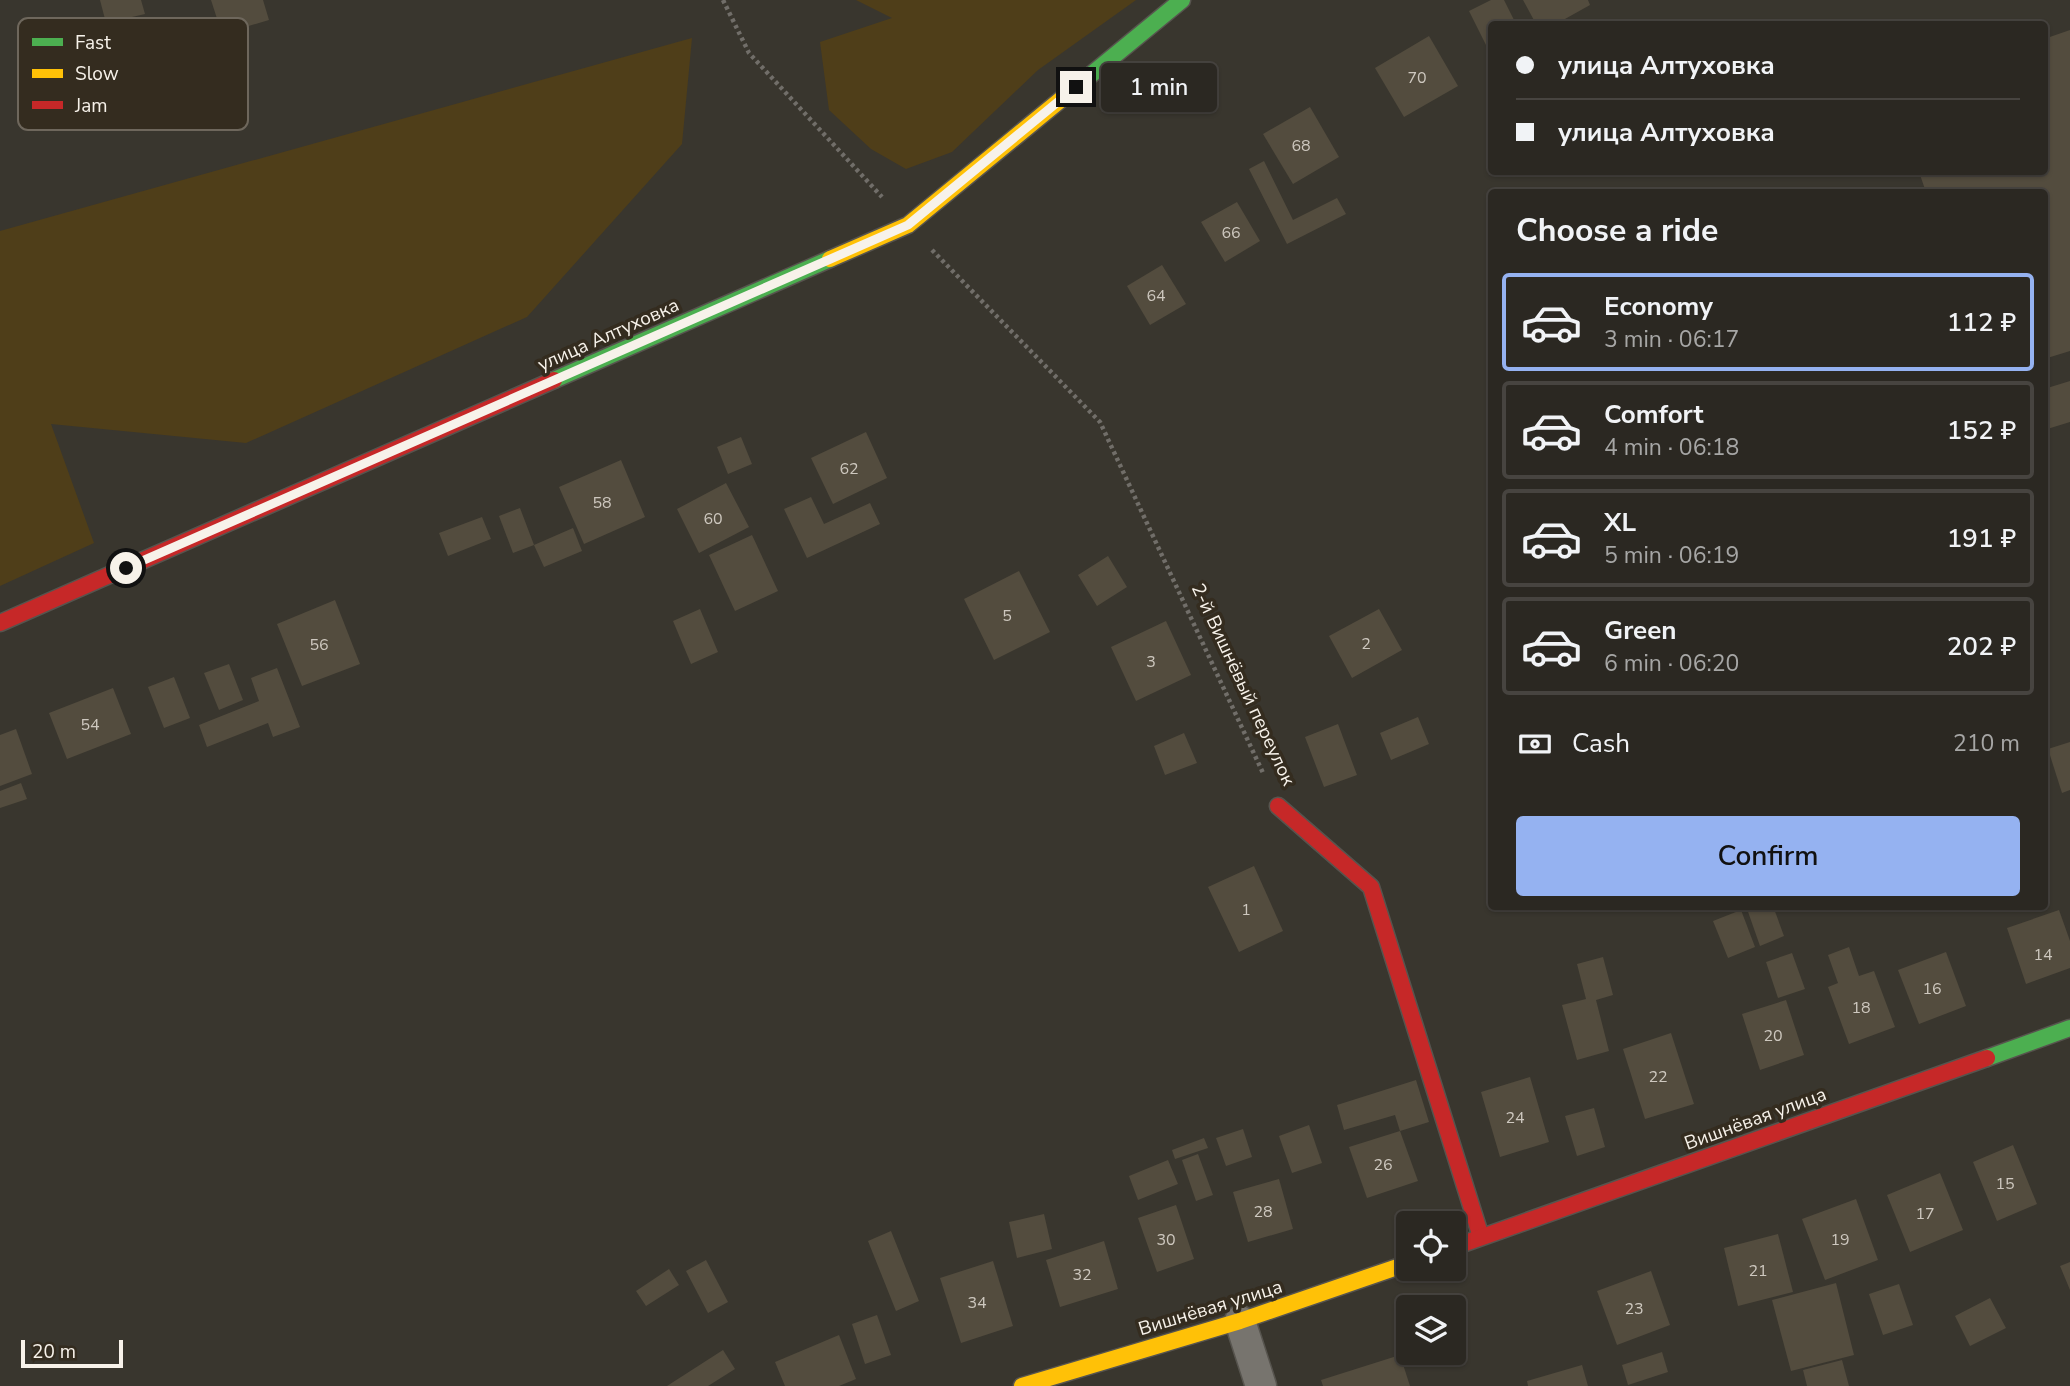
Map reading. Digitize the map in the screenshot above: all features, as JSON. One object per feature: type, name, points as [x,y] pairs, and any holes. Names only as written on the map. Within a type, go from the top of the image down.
[{"type":"street","name":"улица Алтуховка","points":[[0,623],[908,225],[1182,0]]},
{"type":"street","name":"2-й Вишнёвый переулок","points":[[1278,806],[1371,887],[1481,1237]]},
{"type":"street","name":"Вишнёвая улица","points":[[1466,1243],[2070,1028]]},
{"type":"street","name":"Вишнёвая улица","points":[[1022,1386],[1240,1321],[1396,1267]]},
{"type":"street","points":[[1240,1321],[1261,1386]]},
{"type":"path","name":"2-й Вишнёвый переулок","points":[[723,0],[749,53],[908,225],[1100,422],[1278,806]]},
{"type":"shaded area","points":[[856,0],[1136,0],[1038,70],[952,152],[906,169],[871,149],[829,110],[820,42],[892,18]]},
{"type":"shaded area","points":[[692,38],[682,144],[527,317],[246,443],[51,424],[94,543],[0,586],[0,231]]},
{"type":"building","points":[[100,0],[141,0],[145,14],[128,18],[105,18]]},
{"type":"building","points":[[211,0],[263,0],[269,20],[248,26],[248,18],[217,18]]},
{"type":"building","points":[[1491,0],[1504,0],[1514,21],[1488,21],[1488,49],[1469,11]]},
{"type":"building","points":[[1523,0],[1588,0],[1590,5],[1561,21],[1534,21]]},
{"type":"building","points":[[2070,30],[2070,351],[2048,358],[2048,189],[1925,189],[1920,175],[2048,175],[2048,38]]},
{"type":"building","points":[[1429,36],[1458,86],[1404,117],[1375,68]]},
{"type":"building","points":[[1310,107],[1339,157],[1293,184],[1263,134]]},
{"type":"building","points":[[1264,161],[1293,220],[1337,198],[1346,214],[1287,244],[1249,169]]},
{"type":"building","points":[[1237,202],[1260,241],[1225,262],[1201,222]]},
{"type":"building","points":[[1162,265],[1186,304],[1150,325],[1127,286]]},
{"type":"building","points":[[2070,381],[2070,422],[2048,429],[2048,388]]},
{"type":"building","points":[[866,432],[887,478],[833,504],[811,458]]},
{"type":"building","points":[[741,437],[752,464],[728,474],[717,447]]},
{"type":"building","points":[[621,460],[645,517],[584,544],[559,487]]},
{"type":"building","points":[[726,483],[749,527],[699,553],[677,509]]},
{"type":"building","points":[[811,497],[824,524],[870,503],[880,524],[807,558],[784,509]]},
{"type":"building","points":[[520,508],[534,545],[513,553],[499,516]]},
{"type":"building","points":[[482,517],[491,539],[448,556],[439,533]]},
{"type":"building","points":[[573,528],[582,551],[544,567],[534,545]]},
{"type":"building","points":[[752,535],[778,591],[735,611],[709,555]]},
{"type":"building","points":[[1108,556],[1127,587],[1097,606],[1078,575]]},
{"type":"building","points":[[1019,571],[1050,632],[994,660],[964,599]]},
{"type":"building","points":[[335,600],[360,664],[302,686],[277,624]]},
{"type":"building","points":[[700,609],[718,652],[691,664],[673,621]]},
{"type":"building","points":[[1379,609],[1402,650],[1352,678],[1329,636]]},
{"type":"building","points":[[1166,621],[1191,675],[1136,701],[1111,647]]},
{"type":"building","points":[[229,664],[243,700],[219,710],[204,673]]},
{"type":"building","points":[[277,668],[300,727],[273,737],[268,723],[207,747],[199,725],[259,701],[251,678]]},
{"type":"building","points":[[174,677],[190,718],[164,728],[148,687]]},
{"type":"building","points":[[113,688],[131,734],[67,759],[49,713]]},
{"type":"building","points":[[1418,717],[1429,744],[1391,760],[1380,733]]},
{"type":"building","points":[[1338,724],[1357,775],[1324,787],[1305,737]]},
{"type":"building","points":[[16,729],[32,774],[0,786],[0,735]]},
{"type":"building","points":[[1184,733],[1197,763],[1165,775],[1154,746]]},
{"type":"building","points":[[2070,742],[2070,790],[2062,793],[2048,749]]},
{"type":"building","points":[[21,783],[27,799],[0,808],[0,791]]},
{"type":"building","points":[[1254,866],[1283,931],[1239,952],[1208,887]]},
{"type":"building","points":[[1741,910],[1755,947],[1728,958],[1713,921]]},
{"type":"building","points":[[1747,910],[1774,910],[1784,936],[1760,946]]},
{"type":"building","points":[[2059,910],[2070,941],[2070,968],[2026,984],[2007,928]]},
{"type":"building","points":[[1849,947],[1859,976],[1874,971],[1895,1027],[1849,1044],[1828,987],[1838,983],[1828,955]]},
{"type":"building","points":[[1946,952],[1966,1006],[1919,1024],[1898,970]]},
{"type":"building","points":[[1792,953],[1805,989],[1778,998],[1766,962]]},
{"type":"building","points":[[1603,957],[1613,995],[1596,1000],[1609,1051],[1577,1060],[1562,1005],[1586,999],[1577,964]]},
{"type":"building","points":[[1786,1000],[1804,1055],[1760,1070],[1742,1014]]},
{"type":"building","points":[[1671,1033],[1694,1104],[1645,1119],[1623,1049]]},
{"type":"building","points":[[1530,1077],[1549,1142],[1500,1157],[1481,1092]]},
{"type":"building","points":[[1416,1080],[1429,1122],[1400,1131],[1395,1115],[1344,1130],[1337,1105]]},
{"type":"building","points":[[1594,1108],[1605,1147],[1577,1156],[1565,1116]]},
{"type":"building","points":[[1309,1125],[1322,1163],[1292,1173],[1279,1136]]},
{"type":"building","points":[[1243,1129],[1252,1157],[1226,1166],[1216,1138]]},
{"type":"building","points":[[1400,1131],[1418,1181],[1367,1198],[1349,1147]]},
{"type":"building","points":[[1204,1138],[1208,1148],[1175,1159],[1172,1150]]},
{"type":"building","points":[[2013,1145],[2037,1204],[1997,1221],[1973,1162]]},
{"type":"building","points":[[1198,1154],[1213,1195],[1196,1201],[1182,1160]]},
{"type":"building","points":[[1168,1160],[1178,1184],[1138,1200],[1129,1176]]},
{"type":"building","points":[[1940,1173],[1963,1230],[1910,1252],[1887,1195]]},
{"type":"building","points":[[1279,1179],[1293,1229],[1248,1242],[1233,1192]]},
{"type":"building","points":[[1856,1199],[1878,1260],[1825,1280],[1802,1219]]},
{"type":"building","points":[[1176,1205],[1194,1259],[1157,1272],[1138,1218]]},
{"type":"building","points":[[1044,1214],[1052,1249],[1017,1258],[1009,1222]]},
{"type":"building","points":[[891,1231],[919,1301],[896,1311],[868,1241]]},
{"type":"building","points":[[1778,1234],[1793,1292],[1738,1306],[1724,1248]]},
{"type":"building","points":[[1104,1241],[1118,1289],[1060,1307],[1046,1260]]},
{"type":"building","points":[[706,1260],[728,1302],[708,1313],[686,1271]]},
{"type":"building","points":[[993,1261],[1013,1326],[961,1343],[940,1278]]},
{"type":"building","points":[[2070,1262],[2070,1290],[2060,1266]]},
{"type":"building","points":[[669,1269],[679,1285],[646,1306],[636,1291]]},
{"type":"building","points":[[1651,1271],[1670,1325],[1617,1345],[1597,1291]]},
{"type":"building","points":[[1836,1283],[1854,1355],[1791,1371],[1772,1300]]},
{"type":"building","points":[[1899,1284],[1913,1325],[1883,1335],[1869,1294]]},
{"type":"building","points":[[1990,1298],[2006,1328],[1970,1346],[1955,1316]]},
{"type":"building","points":[[877,1315],[891,1355],[865,1364],[852,1324]]},
{"type":"building","points":[[839,1335],[856,1379],[839,1386],[785,1386],[775,1362]]},
{"type":"building","points":[[723,1350],[735,1369],[708,1386],[667,1386]]},
{"type":"building","points":[[1662,1352],[1668,1372],[1628,1385],[1622,1365]]},
{"type":"building","points":[[1396,1356],[1396,1365],[1403,1365],[1410,1386],[1323,1386],[1321,1380]]},
{"type":"building","points":[[1842,1360],[1849,1386],[1807,1386],[1803,1370]]},
{"type":"building","points":[[1582,1365],[1588,1386],[1528,1386],[1527,1381]]},
{"type":"traffic: fast","points":[[1081,83],[1182,0]]},
{"type":"traffic: fast","points":[[554,380],[830,259]]},
{"type":"traffic: fast","points":[[1987,1058],[2070,1028]]},
{"type":"traffic: slow","points":[[830,259],[908,225],[1081,83]]},
{"type":"traffic: slow","points":[[1022,1386],[1240,1321],[1396,1267]]},
{"type":"traffic: jam","points":[[0,623],[554,380]]},
{"type":"traffic: jam","points":[[1278,806],[1371,887],[1481,1237]]},
{"type":"traffic: jam","points":[[1466,1243],[1987,1058]]},
{"type":"route","points":[[126,568],[908,225],[1076,87]]}]
